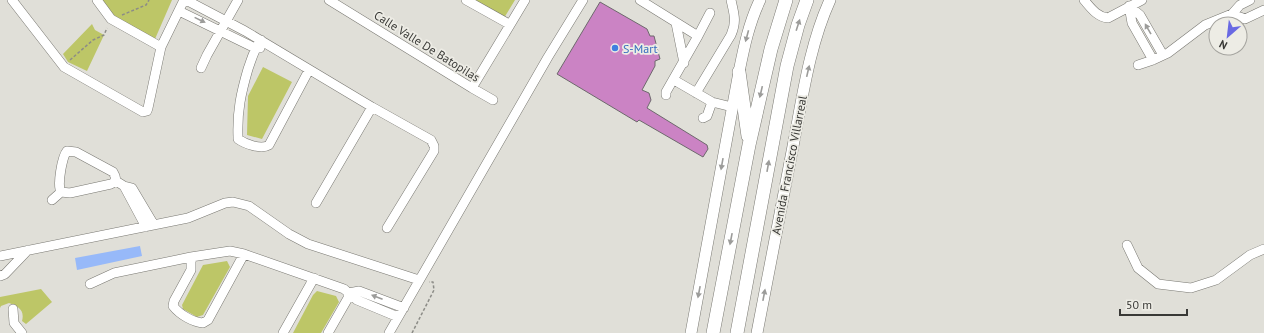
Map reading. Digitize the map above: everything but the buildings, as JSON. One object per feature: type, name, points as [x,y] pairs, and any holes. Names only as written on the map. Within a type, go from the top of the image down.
[{"type":"highway","points":[[713,333],[749,145],[771,49],[786,0]]},
{"type":"highway","name":"Avenida Francisco Villarreal","points":[[737,333],[787,66],[798,25],[807,0]]},
{"type":"highway","points":[[739,72],[749,145]]},
{"type":"main road","points":[[691,333],[739,72],[752,17],[760,0]]},
{"type":"main road","name":"Avenida Francisco Villarreal","points":[[757,333],[803,96],[821,23],[830,0]]},
{"type":"street","points":[[12,0],[64,67],[139,110],[146,111],[149,104],[161,46],[185,0],[261,40],[372,108],[431,140],[435,148],[434,151],[387,228]]},
{"type":"street","points":[[97,0],[111,19],[161,46]]},
{"type":"street","points":[[202,68],[207,54],[238,0]]},
{"type":"street","name":"Calle Valle De Batopilas","points":[[329,0],[493,100]]},
{"type":"street","points":[[466,0],[509,24]]},
{"type":"street","points":[[472,88],[509,24],[525,0]]},
{"type":"street","points":[[389,333],[548,57],[583,0]]},
{"type":"street","points":[[640,0],[698,36]]},
{"type":"street","points":[[696,93],[731,35],[734,27],[735,22],[730,0]]},
{"type":"street","points":[[1084,0],[1096,14],[1108,18],[1135,2]]},
{"type":"street","points":[[1138,65],[1163,55],[1205,25],[1232,14],[1240,5],[1250,0]]},
{"type":"street","points":[[1135,2],[1140,15],[1163,55]]},
{"type":"street","points":[[1135,2],[1132,23],[1153,60]]},
{"type":"street","points":[[179,10],[255,48],[270,46]]},
{"type":"street","points":[[1232,14],[1245,19],[1264,10]]},
{"type":"street","points":[[666,95],[666,92],[710,13]]},
{"type":"street","points":[[676,23],[684,62]]},
{"type":"street","points":[[261,40],[255,48],[240,94],[238,106],[238,139],[242,142],[261,148],[269,145],[309,70]]},
{"type":"street","points":[[674,80],[712,102],[732,107]]},
{"type":"street","points":[[703,118],[706,116],[712,102]]},
{"type":"street","points":[[316,203],[372,108]]},
{"type":"street","points":[[61,192],[58,186],[66,148],[113,172],[116,181],[124,186],[132,188],[150,226]]},
{"type":"street","points":[[52,200],[61,192],[70,193],[111,184],[116,181]]},
{"type":"street","points":[[0,256],[188,218],[225,203],[242,203],[249,206],[289,234],[308,244],[419,280]]},
{"type":"street","points":[[1127,245],[1138,268],[1158,284],[1191,288],[1216,280],[1250,256],[1264,249]]},
{"type":"street","points":[[0,276],[5,274],[28,250]]},
{"type":"street","points":[[90,284],[114,273],[191,257],[230,251],[244,254],[344,289],[357,300],[398,317]]},
{"type":"street","points":[[191,257],[191,270],[174,301],[173,306],[177,311],[197,322],[203,323],[208,320],[244,254]]},
{"type":"street","points":[[283,333],[314,278]]},
{"type":"street","points":[[349,293],[359,290],[404,308]]},
{"type":"street","points":[[328,333],[348,298],[349,293]]},
{"type":"street","points":[[13,309],[14,323],[22,333]]},
{"type":"path","points":[[64,67],[93,40],[104,35],[111,19],[146,5],[149,0]]},
{"type":"path","points":[[412,333],[434,290],[433,282],[419,280]]},
{"type":"green space","points":[[101,0],[172,0],[155,39],[108,12]]},
{"type":"green space","points":[[473,0],[515,0],[504,18]]},
{"type":"green space","points":[[92,24],[95,30],[104,35],[87,71],[68,62],[63,54]]},
{"type":"green space","points":[[263,67],[292,82],[262,139],[247,135],[248,96]]},
{"type":"green space","points":[[227,261],[230,267],[203,315],[197,317],[183,309],[182,305],[203,265]]},
{"type":"green space","points":[[41,289],[52,302],[26,324],[22,321],[22,311],[18,307],[9,303],[1,306],[0,308],[0,297]]},
{"type":"green space","points":[[317,291],[336,296],[339,302],[321,333],[293,333],[313,295]]},
{"type":"water","points":[[140,246],[142,256],[77,270],[75,258]]},
{"type":"place","name":"S-Mart","points":[[615,48]]}]
